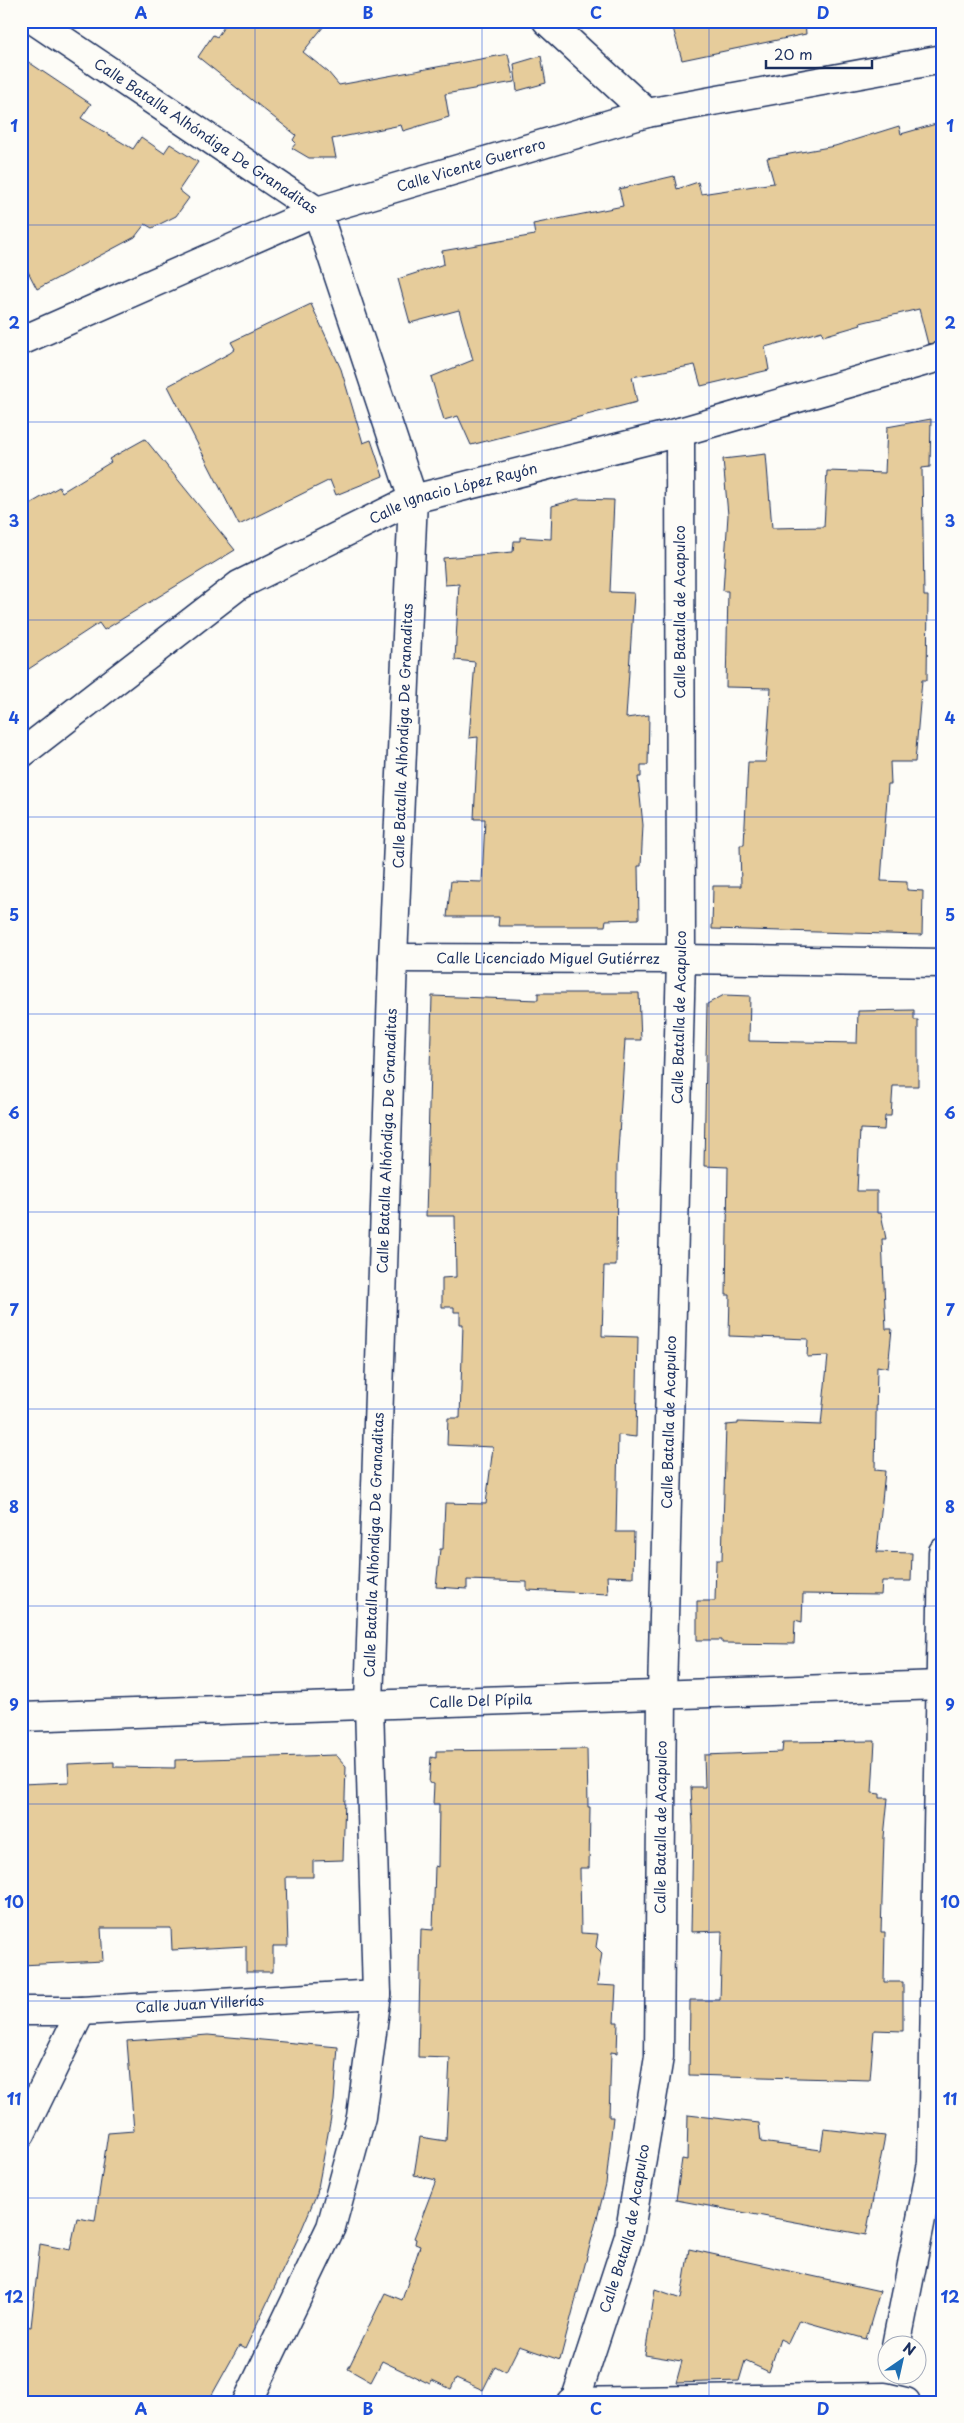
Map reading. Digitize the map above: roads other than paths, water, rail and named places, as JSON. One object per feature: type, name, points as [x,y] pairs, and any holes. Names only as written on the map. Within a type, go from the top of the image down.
[{"type":"street","name":"Calle Batalla Alhóndiga De Granaditas","points":[[35,21],[317,211],[413,499],[393,958],[369,1704],[377,1994],[361,2117],[332,2227],[247,2402]]},
{"type":"street","points":[[547,21],[647,113]]},
{"type":"street","name":"Calle Vicente Guerrero","points":[[21,341],[317,211],[647,113],[943,59]]},
{"type":"street","name":"Calle Ignacio López Rayón","points":[[21,754],[239,585],[413,499],[680,432],[943,356]]},
{"type":"street","name":"Calle Batalla de Acapulco","points":[[575,2402],[629,2236],[659,2057],[662,1694],[681,959],[680,432]]},
{"type":"street","name":"Calle Licenciado Miguel Gutiérrez","points":[[393,958],[681,959],[943,963]]},
{"type":"street","points":[[898,2336],[932,2163],[943,1552]]},
{"type":"street","name":"Calle Del Pípila","points":[[21,1717],[940,1685]]},
{"type":"street","name":"Calle Juan Villerías","points":[[21,2011],[81,2011],[377,1994]]},
{"type":"street","points":[[21,2134],[81,2011]]},
{"type":"street","points":[[570,2402],[894,2391]]}]
